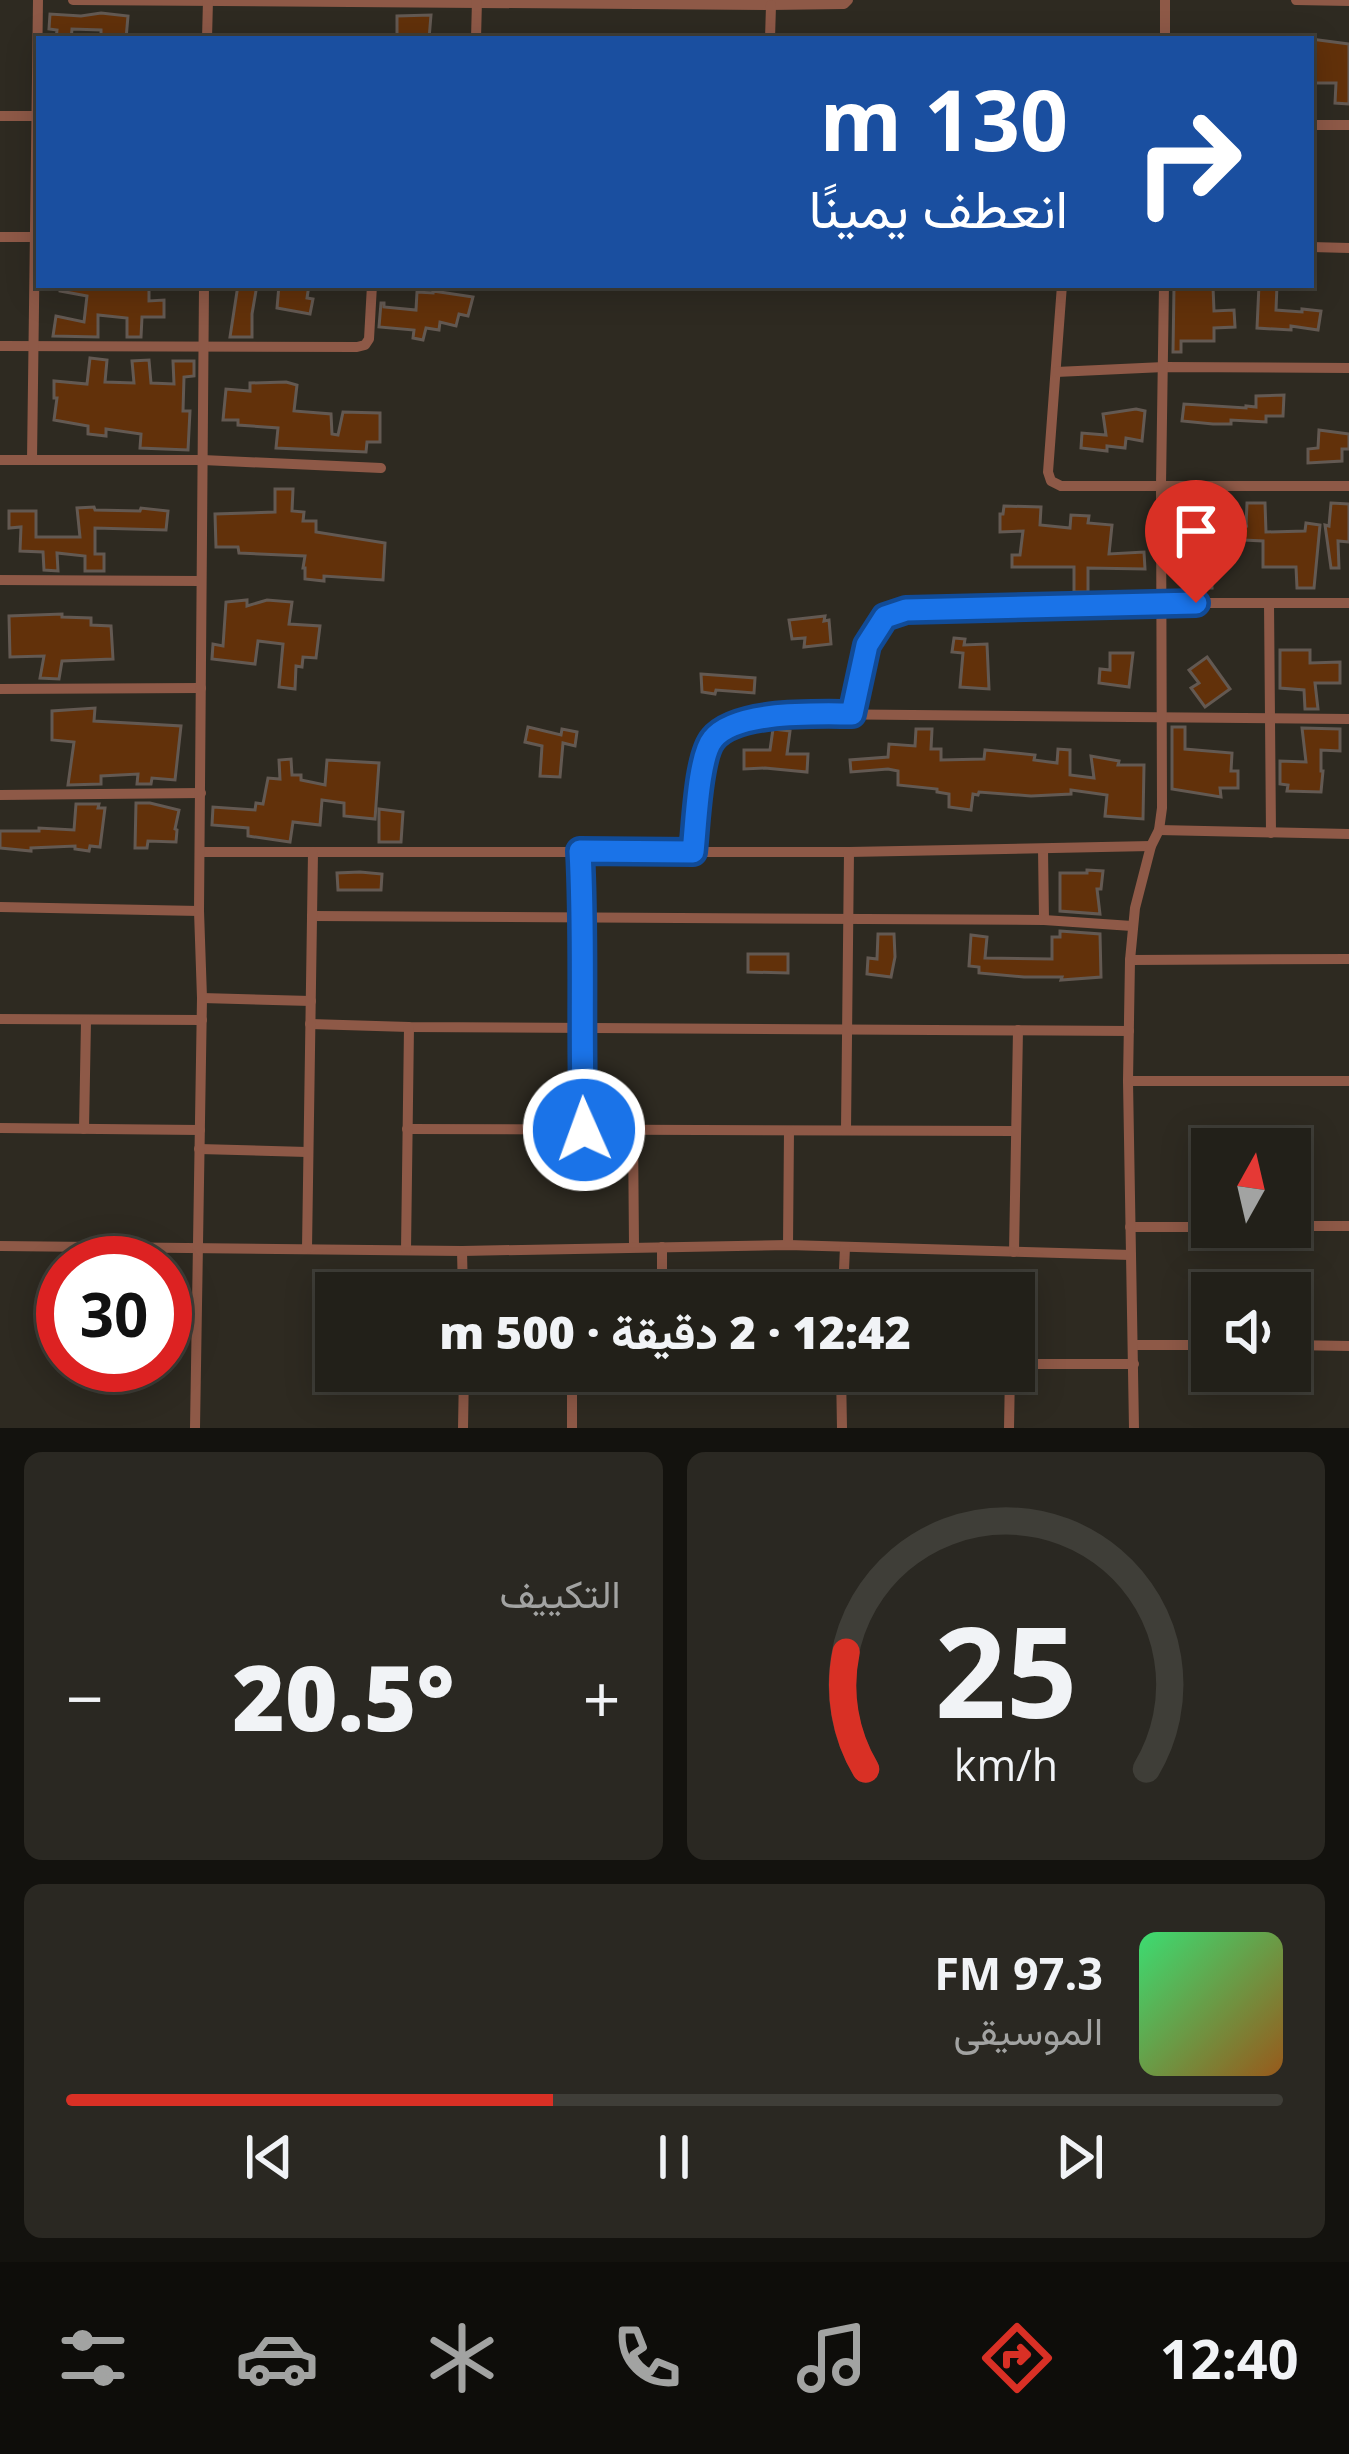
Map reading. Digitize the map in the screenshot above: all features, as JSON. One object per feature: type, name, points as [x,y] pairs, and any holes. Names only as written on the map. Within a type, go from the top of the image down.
[{"type":"street","points":[[38,0],[38,36]]},
{"type":"street","points":[[73,0],[771,5],[844,4],[848,0]]},
{"type":"street","points":[[1165,0],[1165,36]]},
{"type":"street","points":[[1296,0],[1349,1]]},
{"type":"street","points":[[476,1],[476,36]]},
{"type":"street","points":[[207,36],[208,2]]},
{"type":"street","points":[[770,36],[771,5]]},
{"type":"street","points":[[0,116],[36,116]]},
{"type":"street","points":[[1314,124],[1349,125]]},
{"type":"street","points":[[0,236],[36,237]]},
{"type":"street","points":[[1314,248],[1349,248]]},
{"type":"street","points":[[32,460],[36,273]]},
{"type":"street","points":[[195,1428],[202,1019],[204,288]]},
{"type":"street","points":[[0,346],[357,347],[369,339],[371,288]]},
{"type":"street","points":[[1062,288],[1051,481],[1061,487],[1349,486]]},
{"type":"street","points":[[1134,1428],[1130,960],[1132,926],[1162,808],[1164,288]]},
{"type":"street","points":[[1057,372],[1349,368]]},
{"type":"street","points":[[0,460],[203,460],[381,468]]},
{"type":"street","points":[[0,580],[200,581]]},
{"type":"street","points":[[1269,603],[1271,833]]},
{"type":"street","points":[[852,714],[867,645],[885,617],[906,610],[1349,603]]},
{"type":"street","points":[[0,689],[201,688]]},
{"type":"street","points":[[693,852],[700,784],[711,740],[724,730],[772,716],[1349,718]]},
{"type":"street","points":[[0,795],[201,793]]},
{"type":"street","points":[[1159,830],[1349,835]]},
{"type":"street","points":[[201,852],[848,852],[1151,846]]},
{"type":"street","points":[[1043,849],[1044,920]]},
{"type":"street","points":[[580,851],[584,1130]]},
{"type":"street","points":[[307,1249],[314,852]]},
{"type":"street","points":[[846,1130],[848,852]]},
{"type":"street","points":[[0,907],[200,911]]},
{"type":"street","points":[[312,916],[1044,920],[1132,926]]},
{"type":"street","points":[[1130,960],[1349,958]]},
{"type":"street","points":[[202,998],[311,1001]]},
{"type":"street","points":[[0,1018],[202,1019]]},
{"type":"street","points":[[84,1129],[86,1021]]},
{"type":"street","points":[[310,1024],[1129,1031]]},
{"type":"street","points":[[406,1250],[409,1027]]},
{"type":"street","points":[[1014,1252],[1018,1030]]},
{"type":"street","points":[[1128,1081],[1349,1081]]},
{"type":"street","points":[[0,1128],[200,1130]]},
{"type":"street","points":[[406,1130],[1016,1131]]},
{"type":"street","points":[[633,1131],[634,1246]]},
{"type":"street","points":[[788,1245],[789,1131]]},
{"type":"street","points":[[199,1149],[307,1152]]},
{"type":"street","points":[[1130,1227],[1191,1226]]},
{"type":"street","points":[[1311,1226],[1349,1226]]},
{"type":"street","points":[[0,1246],[461,1251],[788,1245],[1131,1255]]},
{"type":"street","points":[[844,1272],[845,1246]]},
{"type":"street","points":[[662,1247],[662,1272]]},
{"type":"street","points":[[461,1251],[462,1272]]},
{"type":"street","points":[[1134,1345],[1191,1345]]},
{"type":"street","points":[[1311,1346],[1349,1346]]},
{"type":"street","points":[[1035,1367],[1134,1364]]},
{"type":"street","points":[[464,1392],[464,1428]]},
{"type":"street","points":[[572,1392],[572,1428]]},
{"type":"street","points":[[841,1392],[842,1428]]},
{"type":"street","points":[[1009,1428],[1011,1392]]},
{"type":"building","points":[[50,14],[128,16],[126,36],[72,29],[71,36],[56,36],[57,30],[49,29]]},
{"type":"building","points":[[431,15],[429,36],[397,36],[397,16]]},
{"type":"building","points":[[1314,39],[1349,44],[1349,104],[1335,103],[1336,83],[1314,83]]},
{"type":"building","points":[[149,288],[149,301],[164,300],[164,317],[142,317],[141,337],[127,337],[127,318],[98,315],[98,337],[53,336],[56,316],[84,322],[87,296],[60,291]]},
{"type":"building","points":[[238,288],[256,288],[252,337],[230,337]]},
{"type":"building","points":[[279,288],[309,288],[307,298],[313,299],[310,314],[277,308]]},
{"type":"building","points":[[1174,288],[1213,288],[1214,311],[1234,310],[1235,327],[1214,328],[1214,341],[1181,341],[1181,352],[1173,352]]},
{"type":"building","points":[[1259,288],[1277,288],[1276,310],[1321,311],[1318,330],[1257,328]]},
{"type":"building","points":[[417,292],[473,297],[468,316],[459,314],[456,326],[440,322],[439,330],[426,328],[423,340],[413,338],[414,330],[379,327],[381,303],[416,310]]},
{"type":"building","points":[[90,358],[107,360],[105,382],[134,383],[132,361],[149,360],[151,383],[174,384],[173,361],[194,361],[194,376],[184,377],[183,411],[190,411],[188,450],[140,448],[141,434],[106,429],[106,436],[88,434],[88,426],[54,420],[54,381],[87,384]]},
{"type":"building","points":[[250,383],[297,385],[294,411],[331,414],[332,434],[338,435],[343,412],[380,413],[380,442],[367,442],[366,452],[276,448],[278,428],[223,420],[226,389],[250,391]]},
{"type":"building","points":[[1284,395],[1283,416],[1266,416],[1266,422],[1182,421],[1184,404],[1246,408],[1256,407],[1256,396]]},
{"type":"building","points":[[1145,411],[1142,441],[1126,438],[1125,448],[1107,446],[1107,451],[1081,448],[1082,433],[1106,435],[1103,414]]},
{"type":"building","points":[[1319,430],[1349,434],[1349,449],[1342,449],[1342,461],[1308,463],[1308,449],[1318,448]]},
{"type":"building","points":[[275,489],[293,489],[292,511],[304,512],[303,521],[316,521],[316,532],[385,543],[383,580],[305,579],[305,556],[239,553],[238,547],[216,547],[215,514],[275,512]]},
{"type":"building","points":[[1247,503],[1265,503],[1266,532],[1305,531],[1306,523],[1320,525],[1314,588],[1297,588],[1296,567],[1263,567],[1263,541],[1223,539],[1225,563],[1211,564],[1212,588],[1196,588],[1191,563],[1171,564],[1171,534],[1248,526]]},
{"type":"building","points":[[1331,503],[1349,504],[1349,542],[1338,541],[1339,568],[1331,568],[1325,525],[1329,526]]},
{"type":"building","points":[[1004,506],[1041,507],[1040,525],[1070,528],[1071,515],[1089,516],[1088,523],[1112,525],[1109,554],[1144,552],[1145,569],[1088,568],[1088,592],[1074,592],[1074,567],[1012,567],[1012,555],[1020,555],[1023,531],[1000,532]]},
{"type":"building","points":[[77,508],[168,511],[166,530],[95,528],[95,554],[104,554],[104,571],[85,571],[85,556],[57,553],[58,571],[44,570],[43,552],[20,551],[21,527],[9,528],[9,511],[36,511],[36,537],[80,537]]},
{"type":"building","points":[[247,600],[247,606],[267,600],[292,602],[289,624],[320,626],[316,658],[303,657],[302,667],[296,666],[295,689],[279,687],[283,644],[258,641],[255,664],[212,659],[213,644],[223,646],[226,602]]},
{"type":"building","points":[[9,616],[91,618],[91,625],[111,626],[113,659],[62,661],[59,679],[40,678],[44,656],[10,657]]},
{"type":"building","points":[[825,616],[831,644],[804,647],[805,638],[792,639],[789,620]]},
{"type":"building","points":[[954,638],[965,639],[964,645],[987,644],[989,689],[960,687],[963,653],[952,652]]},
{"type":"building","points":[[1280,650],[1310,650],[1310,663],[1340,662],[1340,683],[1315,683],[1318,709],[1305,709],[1304,690],[1280,688]]},
{"type":"building","points":[[1110,653],[1133,653],[1129,687],[1099,683],[1100,669],[1110,670]]},
{"type":"building","points":[[1207,657],[1230,689],[1205,707],[1191,688],[1199,683],[1189,670]]},
{"type":"building","points":[[701,674],[755,678],[754,693],[702,692]]},
{"type":"building","points":[[95,708],[94,721],[181,726],[175,780],[152,778],[151,784],[137,784],[138,774],[101,776],[101,784],[68,785],[74,742],[52,740],[52,711]]},
{"type":"building","points":[[528,727],[561,735],[562,729],[577,732],[575,746],[563,743],[560,777],[540,776],[542,746],[525,742]]},
{"type":"building","points":[[1172,727],[1185,727],[1185,749],[1232,753],[1231,771],[1238,771],[1238,788],[1220,788],[1221,797],[1172,789]]},
{"type":"building","points":[[1302,728],[1340,729],[1340,751],[1321,750],[1321,792],[1287,791],[1288,785],[1280,784],[1280,761],[1306,762]]},
{"type":"building","points":[[773,729],[790,731],[787,754],[808,754],[807,772],[744,769],[744,750],[770,750]]},
{"type":"building","points":[[916,729],[932,729],[931,749],[941,749],[941,760],[984,759],[985,750],[1035,755],[1034,760],[1057,763],[1058,749],[1070,750],[1070,775],[1094,778],[1091,756],[1119,761],[1118,765],[1144,765],[1143,819],[1105,816],[1107,795],[1071,790],[1071,794],[1031,796],[979,792],[973,794],[971,810],[949,807],[949,794],[898,785],[898,771],[851,772],[850,760],[888,757],[889,744],[915,746]]},
{"type":"building","points":[[291,759],[292,775],[325,785],[327,760],[379,763],[375,819],[344,816],[344,803],[322,800],[320,825],[293,822],[290,842],[248,836],[248,828],[212,825],[213,807],[255,810],[256,803],[263,804],[268,778],[280,779],[279,760]]},
{"type":"building","points":[[136,803],[179,810],[176,842],[148,841],[147,848],[135,848]]},
{"type":"building","points":[[76,804],[105,808],[100,847],[90,846],[89,851],[75,846],[31,851],[0,848],[0,831],[74,830]]},
{"type":"building","points":[[379,809],[403,812],[401,842],[379,842]]},
{"type":"building","points":[[1103,871],[1101,889],[1097,889],[1100,914],[1060,911],[1060,873]]},
{"type":"building","points":[[337,873],[382,874],[381,890],[338,890]]},
{"type":"building","points":[[1060,931],[1100,934],[1101,977],[1024,977],[979,973],[979,967],[969,966],[971,935],[987,937],[985,958],[1052,959],[1052,937],[1060,937]]},
{"type":"building","points":[[878,934],[894,934],[891,977],[867,974],[868,958],[877,959]]},
{"type":"building","points":[[748,954],[788,954],[788,973],[748,972]]},
{"type":"route","points":[[584,1130],[580,851],[693,852],[700,784],[711,740],[724,730],[772,716],[852,714],[867,645],[885,617],[906,610],[1196,603]]}]
